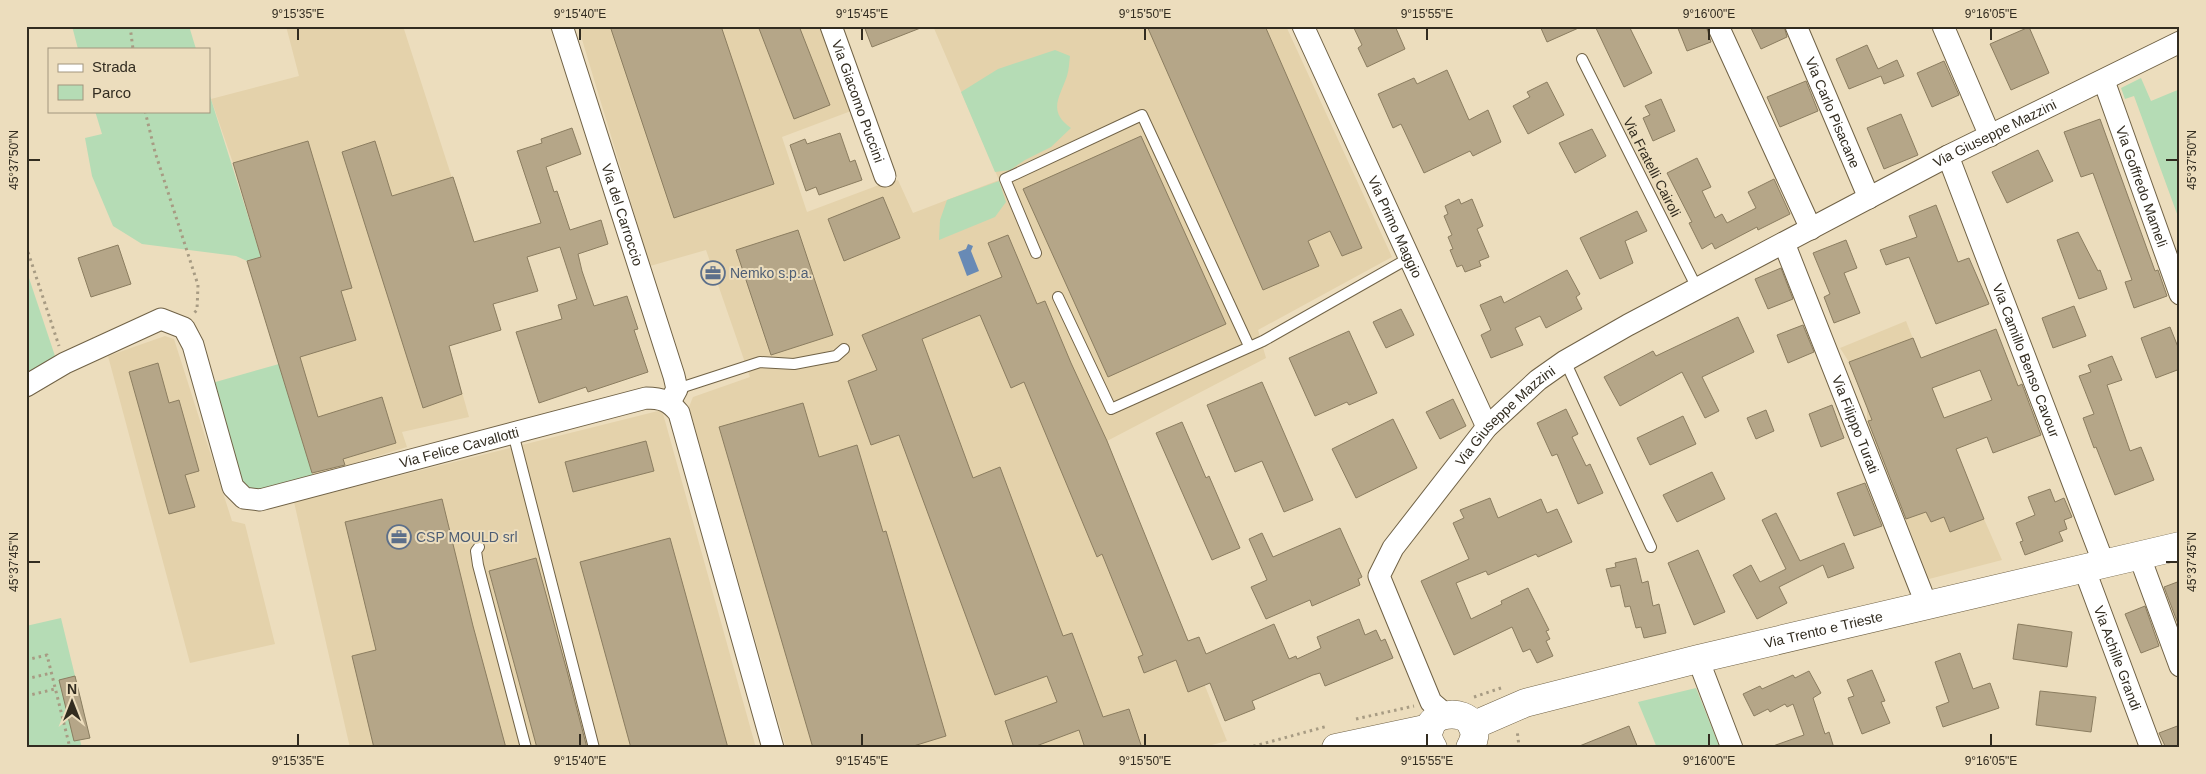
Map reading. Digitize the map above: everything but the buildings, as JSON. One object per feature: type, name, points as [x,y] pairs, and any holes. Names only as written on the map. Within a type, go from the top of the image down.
[{"type":"street","name":"Via del Carroccio","points":[[562,26],[673,395]]},
{"type":"street","name":"Via Giacomo Puccini","points":[[831,26],[885,176]]},
{"type":"street","name":"Via Primo Maggio","points":[[1303,26],[1487,427]]},
{"type":"street","points":[[1718,26],[1811,229]]},
{"type":"street","name":"Via Carlo Pisacane","points":[[1796,26],[1869,198]]},
{"type":"street","points":[[1943,26],[1990,136]]},
{"type":"street","name":"Via Giuseppe Mazzini","points":[[1436,730],[1431,702],[1380,576],[1394,548],[1487,427],[1538,380],[1565,361],[1697,288],[1948,156],[2180,42]]},
{"type":"street","name":"Via Goffredo Mameli","points":[[2104,81],[2180,294]]},
{"type":"street","name":"Via Camillo Benso Cavour","points":[[1948,156],[2094,566]]},
{"type":"street","name":"Via Filippo Turati","points":[[1784,243],[1927,606]]},
{"type":"street","points":[[26,386],[65,363],[161,319],[184,328]]},
{"type":"street","name":"Via Felice Cavallotti","points":[[184,328],[193,345],[233,487],[244,498],[260,500],[646,398],[673,395]]},
{"type":"street","points":[[673,395],[772,748]]},
{"type":"street","name":"Via Trento e Trieste","points":[[1337,748],[1436,730],[1458,714],[1464,716],[1471,737],[1525,703],[1698,659],[2180,546]]},
{"type":"street","points":[[2140,555],[2180,666]]},
{"type":"street","name":"Via Achille Grandi","points":[[2094,566],[2151,748]]},
{"type":"street","points":[[1698,659],[1732,748]]},
{"type":"lane","name":"Via Fratelli Cairoli","points":[[1582,59],[1697,288]]},
{"type":"lane","points":[[1036,253],[1005,179],[1142,115],[1249,346]]},
{"type":"lane","points":[[1058,296],[1111,409],[1272,336],[1409,258]]},
{"type":"lane","points":[[673,395],[760,362],[794,364],[836,356],[844,349]]},
{"type":"lane","points":[[1565,361],[1651,547]]},
{"type":"lane","points":[[513,433],[594,748]]},
{"type":"lane","points":[[479,547],[476,551],[478,565],[526,748]]},
{"type":"path","points":[[130,26],[133,48]]},
{"type":"path","points":[[145,112],[155,152],[198,285],[197,310],[184,328]]},
{"type":"path","points":[[26,246],[65,363]]},
{"type":"path","points":[[26,660],[47,655],[70,748]]},
{"type":"path","points":[[26,679],[52,673]]},
{"type":"path","points":[[26,696],[55,689]]},
{"type":"shaded area","points":[[286,26],[403,26],[501,330],[449,346],[469,417],[402,432],[407,447],[313,476],[247,261],[261,256],[233,163],[211,99],[299,76]]},
{"type":"shaded area","points":[[578,26],[819,26],[851,111],[782,137],[807,212],[879,185],[898,180],[913,213],[999,180],[933,26],[1286,26],[1392,257],[1258,330],[1266,358],[1107,441],[1227,741],[1200,748],[786,748],[689,407],[693,397],[750,377],[706,250],[650,266]]},
{"type":"shaded area","points":[[1906,321],[2002,560],[1929,579],[1867,421],[1867,407],[1849,362],[1840,348]]},
{"type":"shaded area","points":[[165,336],[174,339],[232,521],[245,524],[275,644],[190,663],[108,356]]},
{"type":"shaded area","points":[[662,410],[756,748],[350,748],[294,502]]},
{"type":"green space","points":[[72,26],[189,26],[196,48],[78,48]]},
{"type":"green space","points":[[1055,50],[1070,56],[1068,74],[1059,97],[1057,110],[1059,116],[1071,128],[1051,147],[1010,170],[995,172],[961,92],[998,69]]},
{"type":"green space","points":[[2141,78],[2151,101],[2180,89],[2180,222],[2134,96],[2125,99],[2121,88]]},
{"type":"green space","points":[[210,96],[261,257],[247,261],[236,256],[142,244],[113,226],[92,176],[85,138],[102,134],[95,112],[210,112]]},
{"type":"green space","points":[[999,181],[1006,202],[995,217],[939,240],[940,220],[947,200]]},
{"type":"green space","points":[[26,269],[56,359],[26,374]]},
{"type":"green space","points":[[279,364],[313,476],[252,491],[242,484],[212,383]]},
{"type":"green space","points":[[61,618],[90,738],[80,740],[82,748],[26,748],[26,626]]},
{"type":"green space","points":[[1696,688],[1720,748],[1657,748],[1638,702]]},
{"type":"water","points":[[968,244],[973,246],[971,251],[979,271],[967,276],[958,252],[966,249]]},
{"type":"place","name":"Nemko s.p.a.","points":[[713,273]]},
{"type":"place","name":"CSP MOULD srl","points":[[399,537]]}]
